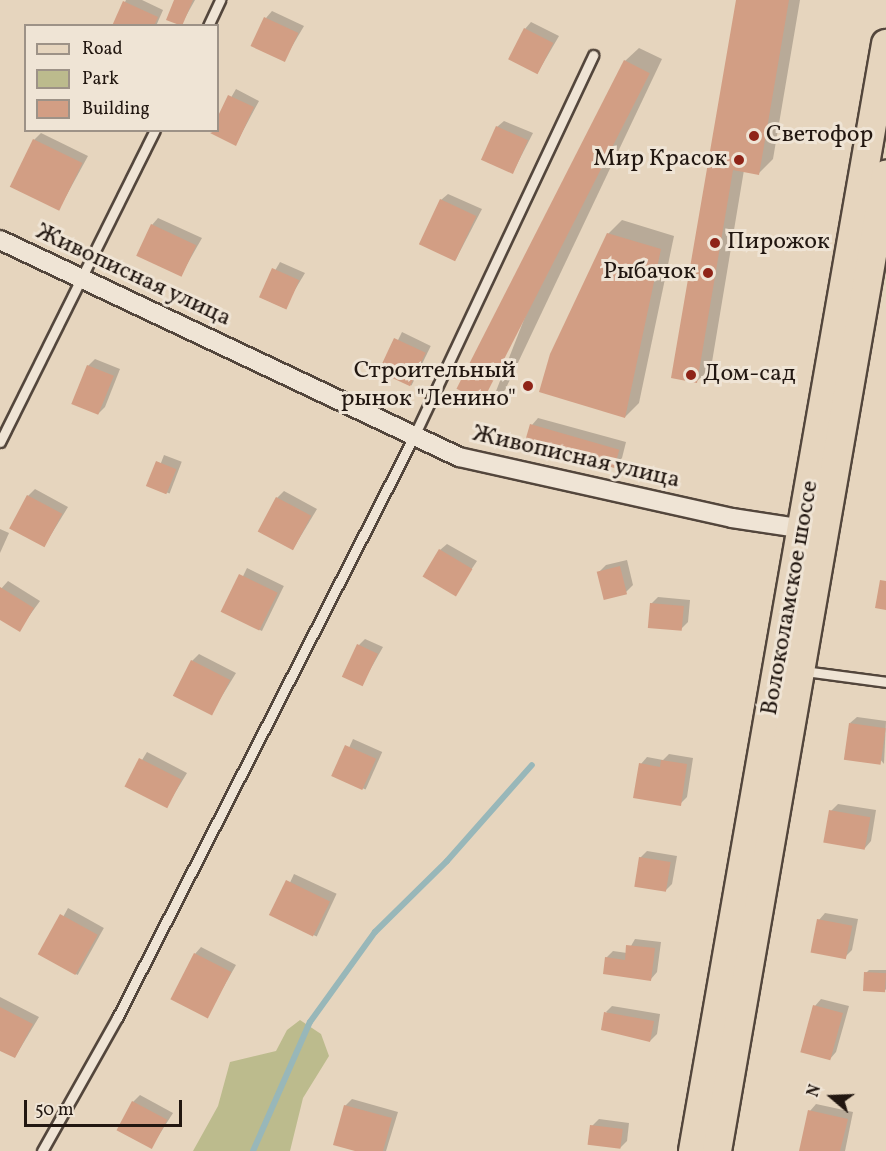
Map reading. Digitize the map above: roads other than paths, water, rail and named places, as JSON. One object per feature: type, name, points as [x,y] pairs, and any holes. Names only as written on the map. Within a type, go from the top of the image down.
[{"type":"main road","name":"Волоколамское шоссе","points":[[717,1151],[801,670],[815,531],[886,44]]},
{"type":"main road","name":"Волоколамское шоссе","points":[[693,1151],[886,175]]},
{"type":"street","name":"Живописная улица","points":[[0,240],[459,457],[732,519],[815,531]]},
{"type":"lane","points":[[209,24],[220,0]]},
{"type":"lane","points":[[42,1151],[117,1018],[414,436],[593,55]]},
{"type":"lane","points":[[0,442],[154,132]]},
{"type":"lane","points":[[801,670],[886,682]]},
{"type":"waterway","points":[[253,1151],[310,1022],[375,932],[447,861],[532,765]]},
{"type":"place","name":"Светофор","points":[[754,136]]},
{"type":"place","name":"Мир Красок","points":[[739,160]]},
{"type":"place","name":"Пирожок","points":[[715,243]]},
{"type":"place","name":"Рыбачок","points":[[708,273]]},
{"type":"place","name":"Дом-сад","points":[[691,375]]},
{"type":"place","name":"Строительный рынок \"Ленино\"","points":[[528,386]]}]
